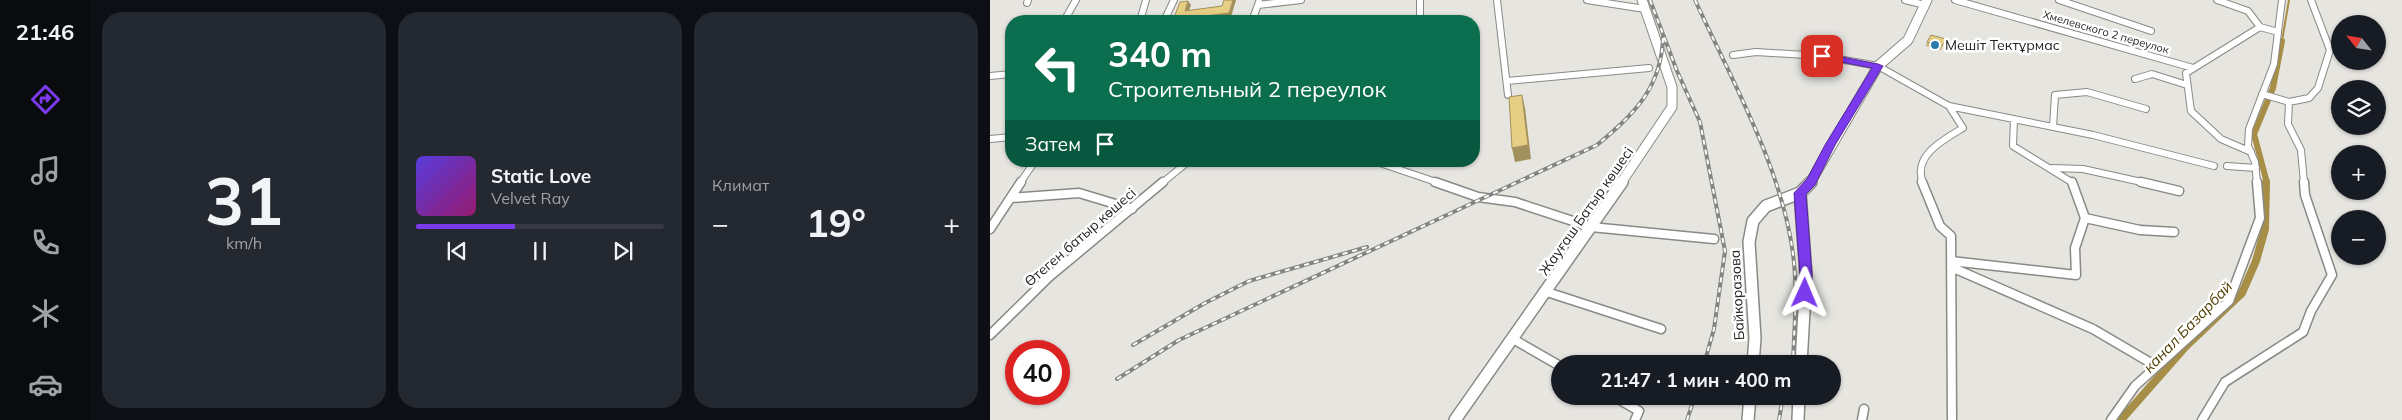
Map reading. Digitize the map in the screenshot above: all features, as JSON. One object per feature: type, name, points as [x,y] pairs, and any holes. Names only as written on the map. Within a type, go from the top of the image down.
[{"type":"street","points":[[1067,15],[1076,0]]},
{"type":"street","points":[[1142,15],[1146,0]]},
{"type":"street","points":[[1167,15],[1174,0]]},
{"type":"street","points":[[1254,15],[1259,2],[1301,0]]},
{"type":"street","points":[[1420,0],[1420,15]]},
{"type":"street","points":[[1497,0],[1508,95]]},
{"type":"street","points":[[1587,0],[1644,5]]},
{"type":"street","points":[[1802,355],[1806,275],[1800,193],[1811,182],[1830,145],[1878,66],[1908,40],[1926,3],[1905,0]]},
{"type":"street","name":"Хмелевского 2 переулок","points":[[1955,0],[2193,68]]},
{"type":"street","points":[[2059,0],[2068,1],[2151,31]]},
{"type":"street","points":[[2217,0],[2244,8],[2257,16],[2260,27]]},
{"type":"street","points":[[2111,420],[2135,386],[2229,301],[2260,218],[2256,168],[2248,146],[2249,129],[2274,64],[2282,0]]},
{"type":"street","points":[[2262,94],[2287,102],[2309,98],[2318,88],[2330,50],[2311,0]]},
{"type":"street","name":"Жауғаш Батыр көшесі","points":[[1455,420],[1547,292],[1660,128],[1672,107],[1672,87],[1644,5]]},
{"type":"street","points":[[2251,152],[2221,138],[2190,111],[2186,73],[2260,27],[2278,32]]},
{"type":"street","points":[[1733,55],[1756,52],[1822,56],[1878,66],[1949,106],[2053,127],[2214,166]]},
{"type":"street","points":[[1506,82],[1649,68]]},
{"type":"street","points":[[2135,79],[2152,74],[2187,84]]},
{"type":"street","points":[[990,76],[1005,75]]},
{"type":"street","points":[[2053,127],[2055,95],[2087,92],[2146,108]]},
{"type":"street","points":[[2202,420],[2225,382],[2303,332],[2311,311],[2332,275],[2305,195],[2301,150],[2288,124],[2287,102]]},
{"type":"street","points":[[1949,106],[1963,128],[1943,140],[1926,154],[1920,176],[1940,226],[1951,236],[1952,420]]},
{"type":"street","points":[[1951,264],[2076,275],[2075,248],[2085,218],[2072,182],[2013,146],[2014,119]]},
{"type":"street","points":[[990,139],[1005,138]]},
{"type":"street","points":[[2227,166],[2256,168]]},
{"type":"street","points":[[990,229],[1031,167]]},
{"type":"street","name":"Өтеген батыр көшесі","points":[[990,335],[1049,277],[1182,167]]},
{"type":"street","points":[[1391,167],[1478,197],[1514,202],[1591,228],[1714,239]]},
{"type":"street","points":[[2050,168],[2083,169],[2179,190]]},
{"type":"street","points":[[1011,198],[1079,192],[1132,209]]},
{"type":"street","name":"Байкоразова","points":[[1754,355],[1755,338],[1749,242],[1753,221],[1766,206],[1800,193]]},
{"type":"street","points":[[2085,218],[2140,230],[2174,232]]},
{"type":"street","points":[[1951,264],[2093,329],[2156,366]]},
{"type":"street","points":[[1547,292],[1661,329]]},
{"type":"street","points":[[1513,339],[1551,361]]},
{"type":"street","points":[[1629,405],[1639,411],[1636,420]]},
{"type":"street","points":[[1748,420],[1749,405]]},
{"type":"street","points":[[1798,420],[1799,405]]},
{"type":"street","points":[[1862,420],[1864,410]]},
{"type":"building","points":[[1224,0],[1233,0],[1229,13],[1175,15],[1180,2],[1188,1],[1185,11],[1222,6]]},
{"type":"building","points":[[1931,35],[1946,39],[1942,46],[1927,42]]},
{"type":"building","points":[[1522,95],[1528,145],[1512,148],[1509,97]]},
{"type":"waterway","points":[[2282,41],[2289,0]]},
{"type":"waterway","name":"канал Базарбай","points":[[2267,183],[2254,134],[2273,88],[2282,41]]},
{"type":"waterway","name":"канал Базарбай","points":[[2121,420],[2186,346],[2242,293],[2256,261],[2265,229],[2266,182]]},
{"type":"railway","points":[[1650,0],[1677,71],[1700,122],[1725,251],[1714,329],[1707,355]]},
{"type":"railway","points":[[1695,0],[1739,92],[1767,157],[1778,189],[1793,254],[1795,282],[1793,355]]},
{"type":"railway","points":[[1117,379],[1179,340],[1597,145],[1623,122],[1644,98],[1657,71],[1663,36]]},
{"type":"railway","points":[[1133,345],[1205,303],[1249,281],[1367,247]]},
{"type":"railway","points":[[1687,420],[1692,405]]},
{"type":"railway","points":[[1779,420],[1782,405]]},
{"type":"place","name":"Мешіт Тектұрмас","points":[[1935,45]]},
{"type":"route","points":[[1805,293],[1806,275],[1800,193],[1811,182],[1830,145],[1878,66],[1822,56]]}]
